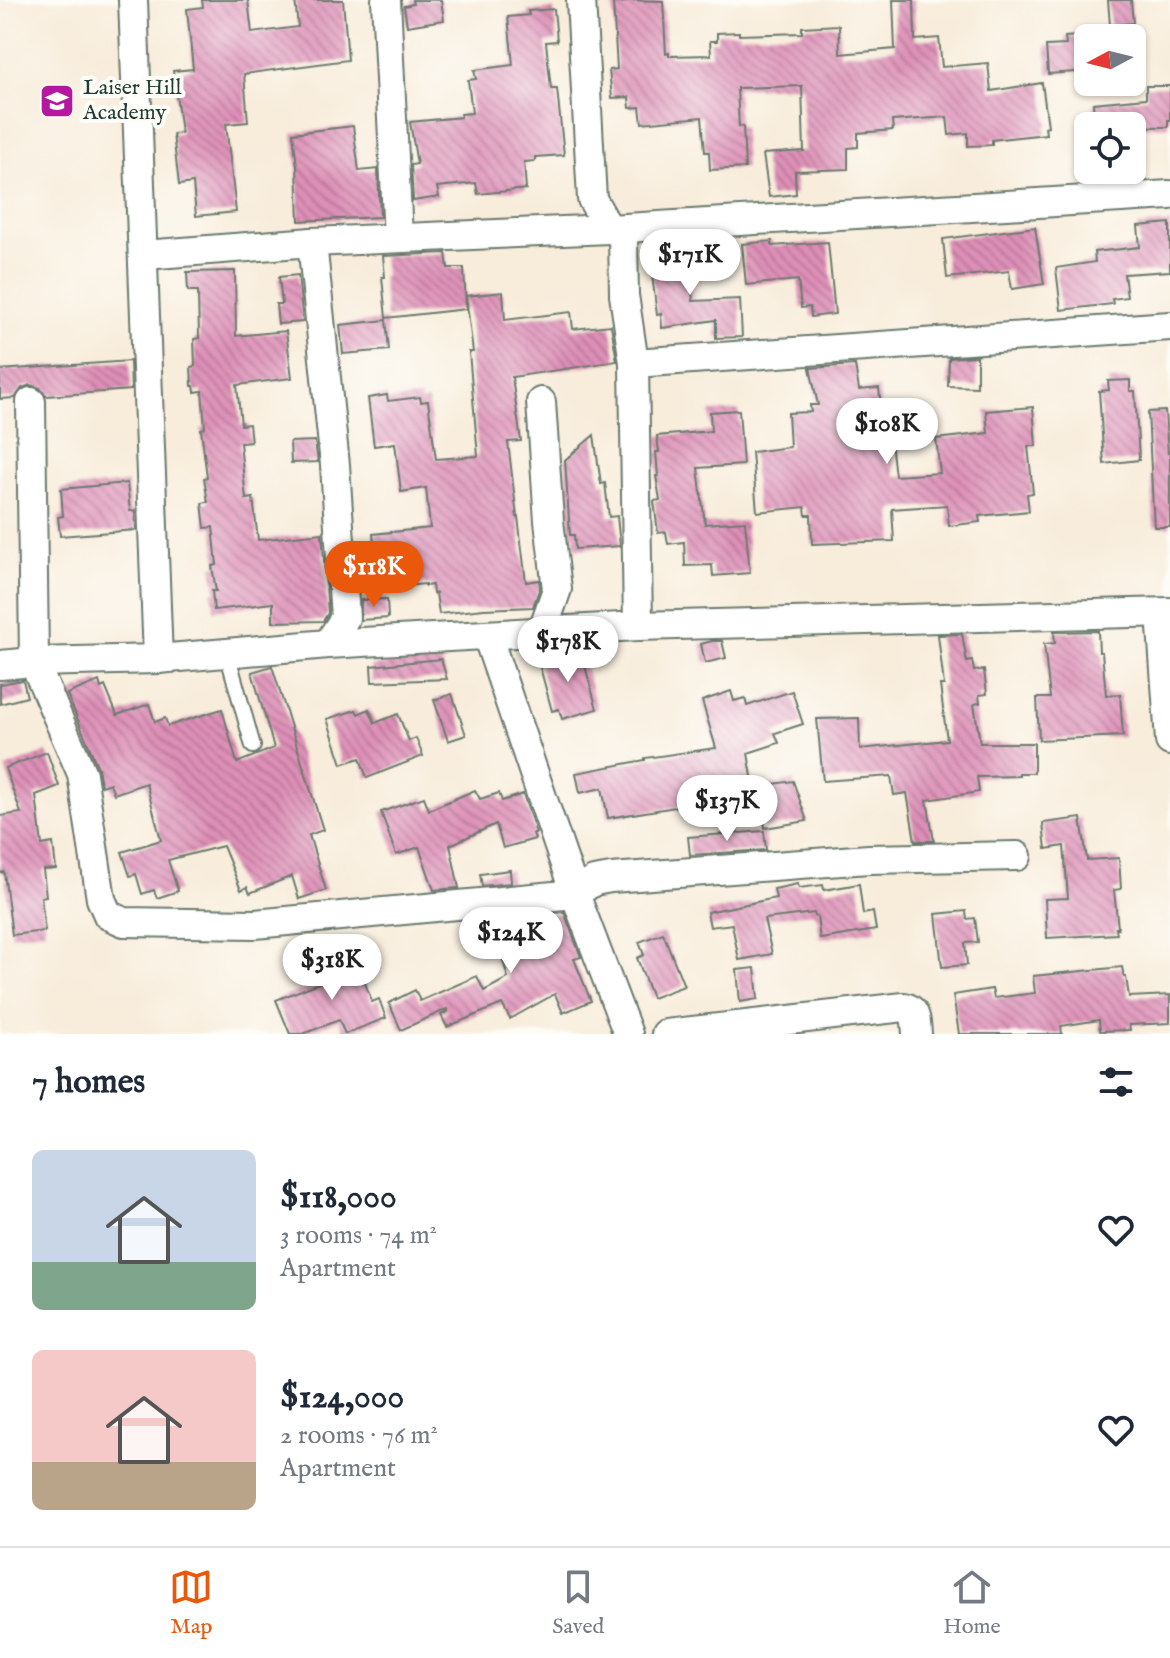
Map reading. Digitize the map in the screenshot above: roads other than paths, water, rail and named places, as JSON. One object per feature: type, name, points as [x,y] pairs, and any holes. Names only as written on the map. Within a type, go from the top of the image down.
[{"type":"street","points":[[133,0],[158,659]]},
{"type":"street","points":[[386,0],[398,237]]},
{"type":"street","points":[[581,0],[592,199],[609,229],[623,232],[624,295],[634,363],[638,626]]},
{"type":"street","points":[[144,255],[312,242],[609,229],[1170,195]]},
{"type":"street","points":[[312,242],[335,465],[345,618],[328,644]]},
{"type":"street","points":[[634,363],[1170,326]]},
{"type":"street","points":[[31,402],[34,662],[82,774],[101,899],[108,915],[124,922],[255,924],[575,894],[594,881],[611,878],[869,859],[1017,856]]},
{"type":"street","points":[[541,402],[557,589],[542,632]]},
{"type":"street","points":[[0,665],[158,659],[328,644],[638,626],[1165,613],[1170,741]]},
{"type":"street","points":[[487,635],[575,894],[628,1034]]},
{"type":"street","points":[[666,1034],[904,1007],[914,1013],[917,1034]]},
{"type":"lane","points":[[227,653],[253,746]]},
{"type":"place","name":"Laiser Hill Academy","points":[[57,101]]}]
